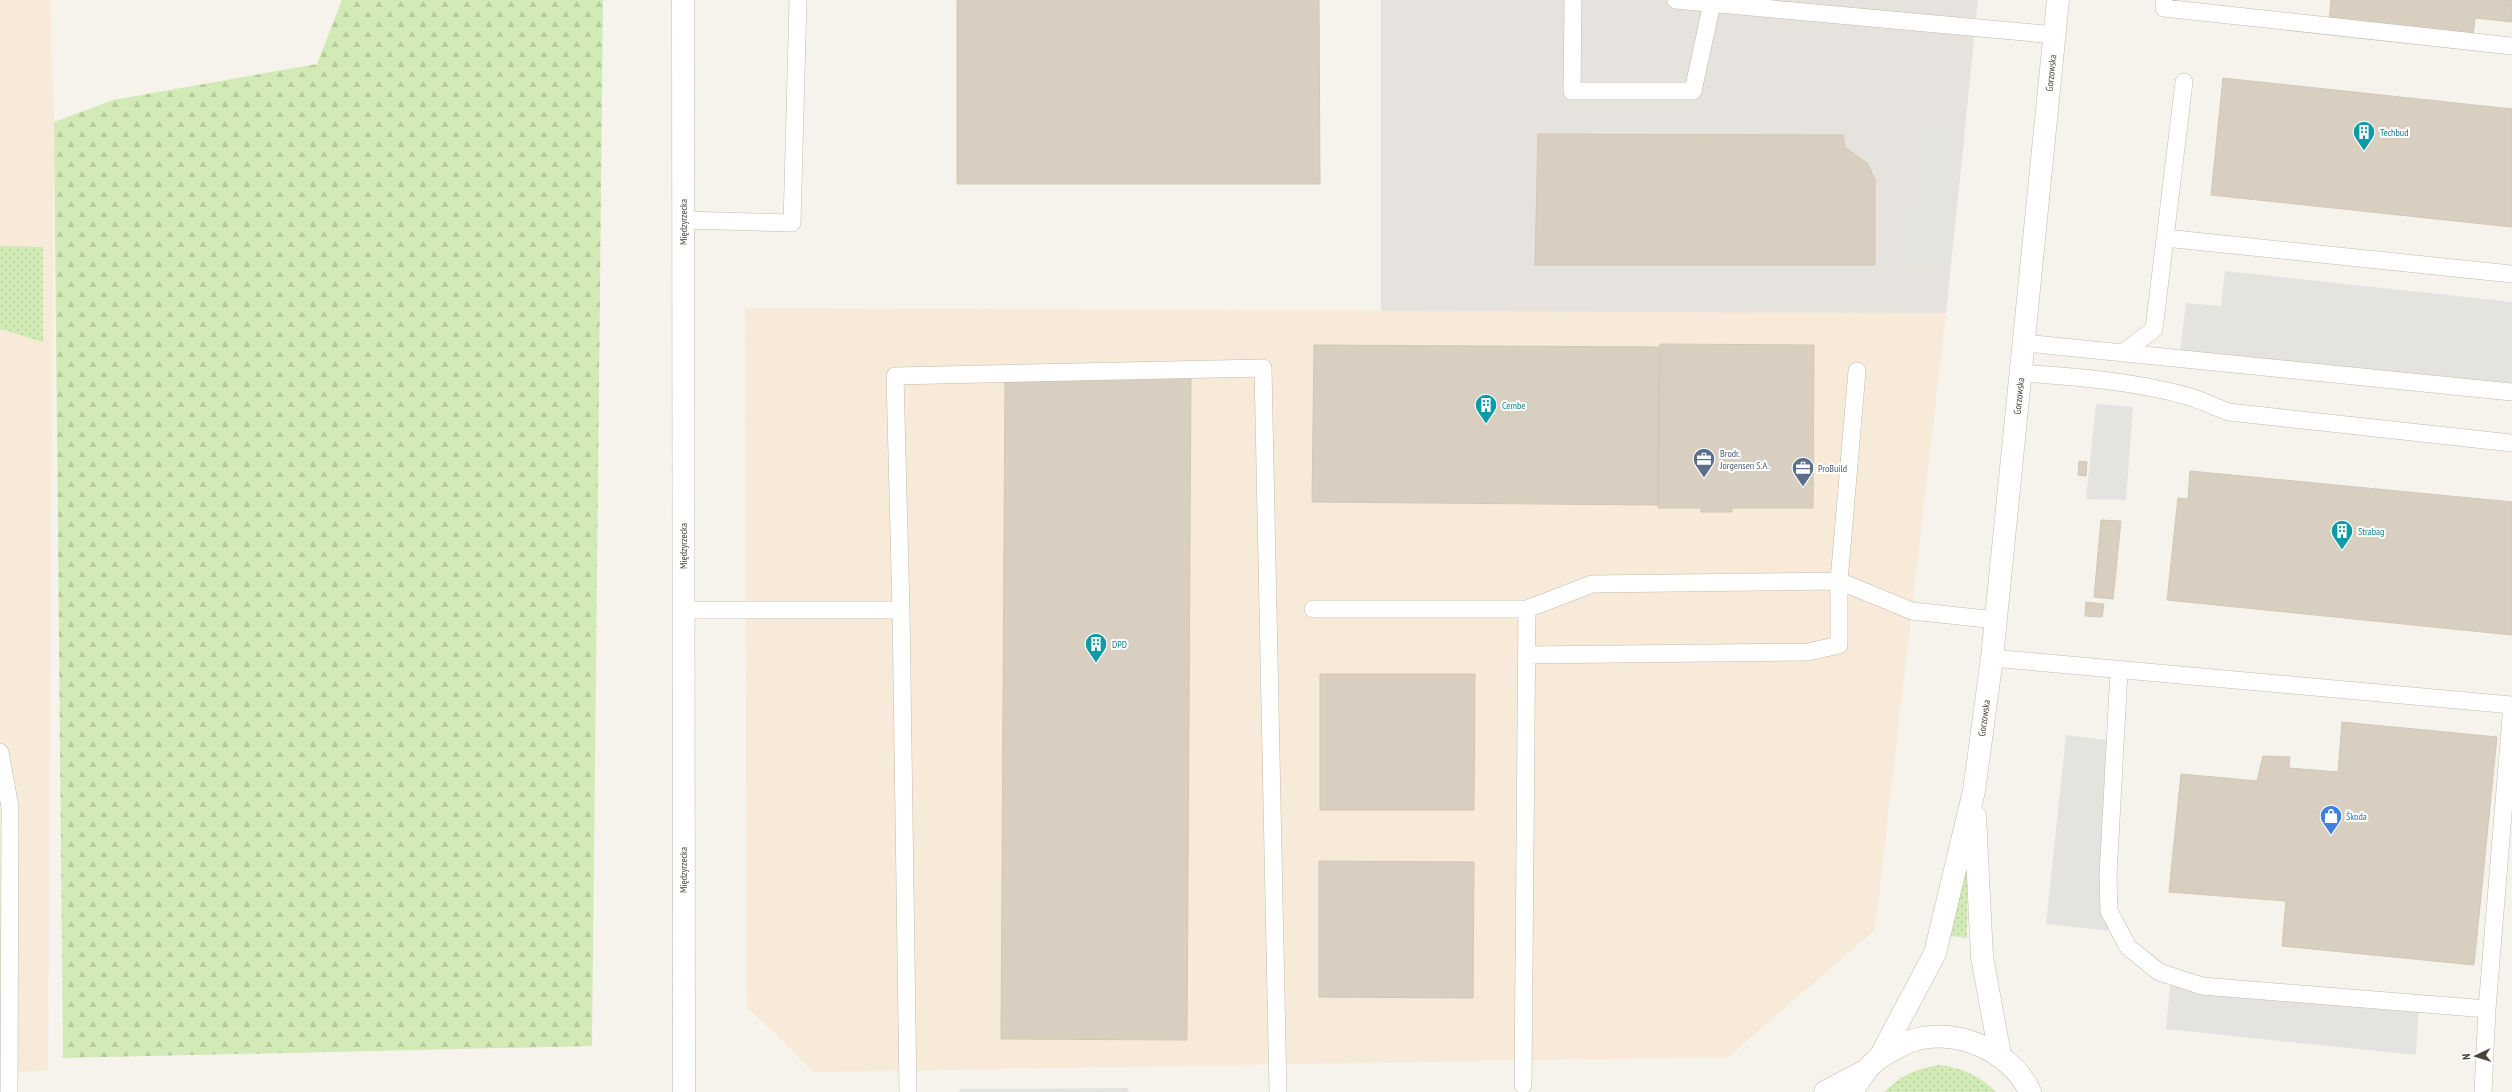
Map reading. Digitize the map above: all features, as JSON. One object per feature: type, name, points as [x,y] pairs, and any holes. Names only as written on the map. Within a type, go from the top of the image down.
[{"type":"street","name":"Międzyrzecka","points":[[683,0],[684,1092]]},
{"type":"street","name":"Gorzowska","points":[[1974,791],[1992,658],[2058,0]]},
{"type":"street","points":[[1974,791],[1982,957],[2000,1055]]},
{"type":"street","points":[[1852,1092],[1873,1064],[1935,953],[1974,791]]},
{"type":"street","points":[[1825,1092],[1911,1041],[1946,1037],[1980,1045],[2000,1055],[2032,1088]]},
{"type":"lane","points":[[683,220],[792,223],[798,0]]},
{"type":"lane","points":[[1572,0],[1572,91],[1693,91],[1712,3]]},
{"type":"lane","points":[[1676,0],[2055,35]]},
{"type":"lane","points":[[2164,0],[2164,8],[2512,46]]},
{"type":"lane","points":[[2123,353],[2154,329],[2184,82]]},
{"type":"lane","points":[[2165,238],[2512,274]]},
{"type":"lane","points":[[2024,343],[2512,392]]},
{"type":"lane","points":[[908,1092],[901,610],[895,376],[1263,368],[1278,1092]]},
{"type":"lane","points":[[1526,655],[1808,652],[1839,645],[1839,580],[1857,371]]},
{"type":"lane","points":[[2021,373],[2098,379],[2140,385],[2188,396],[2229,412],[2512,443]]},
{"type":"lane","points":[[1313,609],[1527,609],[1592,584],[1839,580],[1912,611],[1996,620]]},
{"type":"lane","points":[[1523,1085],[1527,609]]},
{"type":"lane","points":[[683,610],[901,610]]},
{"type":"lane","points":[[1992,658],[2119,671],[2512,705],[2487,1009],[2483,1092]]},
{"type":"lane","points":[[2119,671],[2108,876],[2109,911],[2128,947],[2158,972],[2202,986],[2487,1009]]},
{"type":"lane","points":[[0,752],[5,807],[4,1006],[10,1092]]},
{"type":"shaded area","points":[[0,0],[50,0],[54,122],[48,1070],[0,1074]]},
{"type":"shaded area","points":[[1381,0],[1978,0],[1946,313],[1381,311]]},
{"type":"shaded area","points":[[1915,125],[1965,132],[1950,269],[1901,262]]},
{"type":"shaded area","points":[[2225,271],[2512,302],[2512,392],[2179,359],[2186,303],[2221,306]]},
{"type":"shaded area","points":[[745,308],[1946,313],[1875,930],[1728,1057],[814,1072],[747,1007]]},
{"type":"shaded area","points":[[2096,404],[2133,407],[2126,500],[2086,499]]},
{"type":"shaded area","points":[[2066,735],[2115,741],[2108,876],[2120,932],[2046,924]]},
{"type":"shaded area","points":[[2171,976],[2419,1004],[2416,1055],[2166,1029]]},
{"type":"shaded area","points":[[1127,1088],[1130,1092],[958,1092],[960,1089]]},
{"type":"green space","points":[[342,0],[603,0],[592,1046],[63,1058],[54,122],[113,100],[317,64]]},
{"type":"green space","points":[[0,246],[43,247],[43,342],[0,329]]},
{"type":"green space","points":[[1968,845],[1967,938],[1950,936]]},
{"type":"green space","points":[[1941,1065],[1971,1074],[1990,1086],[1996,1092],[1884,1092],[1897,1081],[1910,1073],[1924,1068]]},
{"type":"building","points":[[957,0],[1319,0],[1320,184],[957,184]]},
{"type":"building","points":[[2331,0],[2512,0],[2512,22],[2475,18],[2473,36],[2329,21]]},
{"type":"building","name":"Techbud","points":[[2223,78],[2512,109],[2512,227],[2211,195]]},
{"type":"building","points":[[1538,134],[1843,135],[1845,147],[1868,164],[1875,180],[1875,265],[1535,265]]},
{"type":"building","points":[[1660,344],[1814,345],[1813,508],[1732,508],[1732,512],[1701,512],[1701,508],[1658,508]]},
{"type":"building","name":"Cembe","points":[[1314,345],[1659,347],[1658,505],[1312,502]]},
{"type":"building","name":"DPD","points":[[1005,374],[1191,375],[1187,1040],[1001,1039]]},
{"type":"building","points":[[2079,461],[2087,462],[2086,476],[2078,475]]},
{"type":"building","name":"Strabag","points":[[2190,471],[2512,502],[2512,635],[2167,600],[2178,498],[2188,499]]},
{"type":"building","points":[[2101,520],[2121,521],[2113,599],[2094,597]]},
{"type":"building","points":[[2086,602],[2104,604],[2102,617],[2085,616]]},
{"type":"building","points":[[1320,674],[1475,674],[1474,810],[1320,810]]},
{"type":"building","name":"Škoda","points":[[2342,722],[2497,737],[2474,965],[2282,946],[2286,901],[2169,892],[2181,774],[2257,781],[2263,756],[2290,757],[2289,768],[2338,772]]},
{"type":"building","points":[[1319,861],[1474,862],[1473,998],[1319,997]]},
{"type":"place","name":"Techbud","points":[[2364,152]]},
{"type":"place","name":"Cembe","points":[[1486,424]]},
{"type":"place","name":"Brodr. Jorgensen S.A.","points":[[1704,478]]},
{"type":"place","name":"ProBuild","points":[[1803,488]]},
{"type":"place","name":"Strabag","points":[[2342,550]]},
{"type":"place","name":"DPD","points":[[1096,664]]},
{"type":"place","name":"Škoda","points":[[2331,836]]}]
